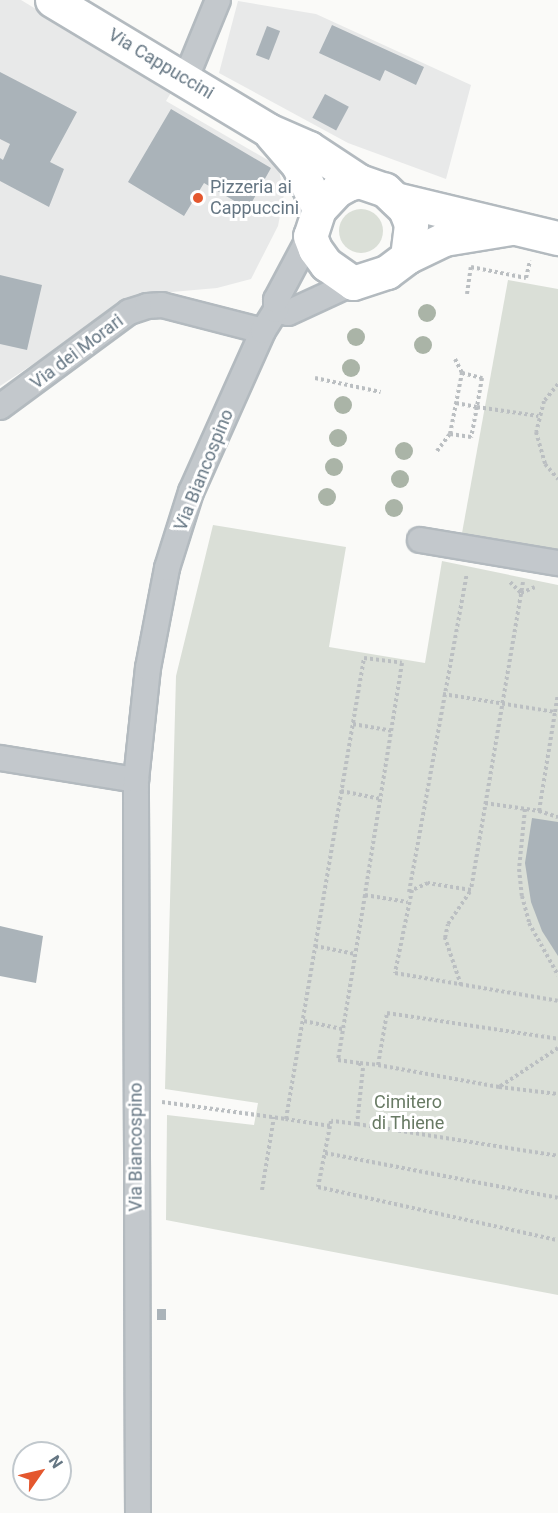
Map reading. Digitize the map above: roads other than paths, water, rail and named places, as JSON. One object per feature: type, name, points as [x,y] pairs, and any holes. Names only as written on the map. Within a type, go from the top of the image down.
[{"type":"main road","name":"Via Cappuccini","points":[[52,0],[186,78],[268,130],[309,148],[359,182]]},
{"type":"main road","name":"Via Cappuccini","points":[[268,130],[298,165],[315,223]]},
{"type":"main road","points":[[407,257],[411,224],[405,209],[385,190],[359,182],[337,190],[315,223],[326,264],[353,283],[387,272],[407,257],[444,239],[511,228]]},
{"type":"main road","points":[[395,199],[467,213],[511,228],[558,238]]},
{"type":"street","points":[[186,78],[218,0]]},
{"type":"street","name":"Via Biancospino","points":[[138,1513],[136,780],[148,668],[167,568],[191,492],[263,331],[276,310],[276,300],[315,223]]},
{"type":"street","points":[[276,310],[288,313],[353,283]]},
{"type":"street","name":"Via dei Morari","points":[[0,407],[129,312],[147,306],[162,305],[263,331]]},
{"type":"street","points":[[420,540],[558,562]]},
{"type":"street","points":[[0,758],[136,780]]},
{"type":"place","name":"Pizzeria ai Cappuccini","points":[[198,198]]},
{"type":"park label","name":"Cimitero di Thiene","points":[[408,1113]]}]
